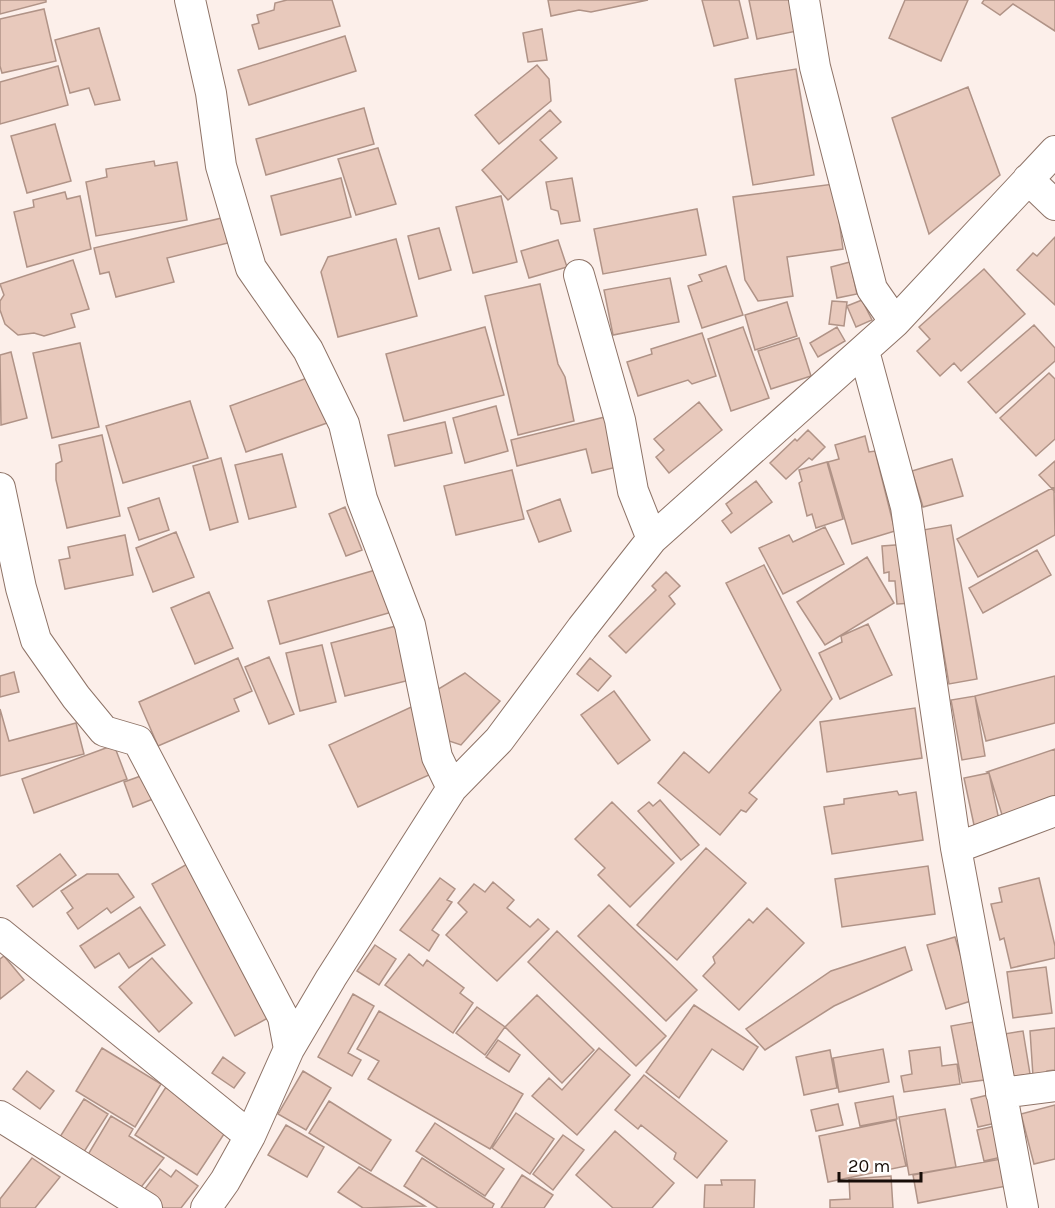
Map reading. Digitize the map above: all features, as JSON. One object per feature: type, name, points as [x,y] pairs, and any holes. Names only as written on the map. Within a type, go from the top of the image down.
[{"type":"street","points":[[190,0],[211,93],[221,166],[251,268],[308,350],[344,424],[362,499],[410,625],[437,757],[452,788]]},
{"type":"street","points":[[804,0],[815,68],[872,290],[896,322]]},
{"type":"street","points":[[206,1208],[225,1181],[250,1136],[289,1049],[452,788],[499,740],[652,539],[896,322],[1046,164]]},
{"type":"street","points":[[1046,164],[1055,205]]},
{"type":"street","points":[[579,275],[620,420],[633,491],[652,539]]},
{"type":"street","points":[[864,351],[906,507],[956,849],[1023,1208]]},
{"type":"street","points":[[0,488],[21,588],[36,640],[76,697],[104,731],[138,741],[283,1017],[289,1049]]},
{"type":"street","points":[[956,849],[1055,811]]},
{"type":"street","points":[[0,933],[250,1136]]},
{"type":"street","points":[[1001,1093],[1055,1086]]},
{"type":"street","points":[[0,1116],[147,1208]]},
{"type":"building","points":[[0,0],[46,0],[46,2],[0,14]]},
{"type":"building","points":[[287,0],[332,0],[340,26],[259,49],[252,25],[259,23],[257,15],[274,10],[275,3]]},
{"type":"building","points":[[548,0],[648,0],[591,12],[579,10],[551,16]]},
{"type":"building","points":[[702,0],[739,0],[748,38],[714,46]]},
{"type":"building","points":[[749,0],[790,0],[797,31],[757,39]]},
{"type":"building","points":[[905,0],[968,0],[941,61],[889,38]]},
{"type":"building","points":[[984,0],[1055,0],[1055,31],[1013,4],[1000,15],[982,3]]},
{"type":"building","points":[[44,9],[56,61],[2,73],[0,19]]},
{"type":"building","points":[[99,28],[120,100],[95,105],[89,88],[70,93],[55,40]]},
{"type":"building","points":[[542,29],[547,60],[528,62],[523,33]]},
{"type":"building","points":[[345,36],[356,71],[249,105],[238,70]]},
{"type":"building","points":[[537,65],[549,79],[551,101],[499,144],[475,115]]},
{"type":"building","points":[[58,66],[68,105],[0,124],[0,82]]},
{"type":"building","points":[[796,69],[814,175],[753,185],[735,79]]},
{"type":"building","points":[[968,87],[1000,175],[929,234],[892,118]]},
{"type":"building","points":[[364,108],[374,144],[266,175],[256,139]]},
{"type":"building","points":[[550,110],[561,122],[540,140],[557,158],[508,200],[482,170]]},
{"type":"building","points":[[55,124],[71,181],[27,193],[11,136]]},
{"type":"building","points":[[378,148],[396,204],[356,215],[338,159]]},
{"type":"building","points":[[154,161],[155,166],[177,162],[187,220],[96,236],[86,182],[107,177],[106,169]]},
{"type":"building","points":[[341,178],[351,217],[281,235],[271,196]]},
{"type":"building","points":[[572,178],[580,221],[561,224],[558,211],[551,209],[546,182]]},
{"type":"building","points":[[834,184],[843,249],[787,257],[793,296],[758,301],[745,280],[733,197]]},
{"type":"building","points":[[65,192],[67,199],[80,196],[91,249],[27,267],[14,212],[34,207],[33,200]]},
{"type":"building","points":[[501,196],[517,262],[473,273],[456,207]]},
{"type":"building","points":[[697,209],[706,255],[603,274],[594,229]]},
{"type":"building","points":[[226,217],[232,242],[167,258],[174,282],[116,297],[109,272],[100,274],[94,248]]},
{"type":"building","points":[[439,228],[451,270],[419,279],[408,236]]},
{"type":"building","points":[[1055,237],[1055,305],[1017,270],[1033,253],[1037,256]]},
{"type":"building","points":[[396,239],[417,316],[338,337],[321,272],[328,257]]},
{"type":"building","points":[[558,240],[567,267],[529,278],[521,251]]},
{"type":"building","points":[[73,260],[89,309],[71,314],[75,327],[44,336],[34,333],[18,335],[5,324],[0,310],[0,301],[4,295],[0,284]]},
{"type":"building","points":[[850,262],[857,294],[837,298],[831,267]]},
{"type":"building","points":[[726,266],[743,315],[702,328],[688,286],[702,281],[699,275]]},
{"type":"building","points":[[984,269],[1025,314],[961,371],[954,363],[940,376],[917,351],[930,339],[919,327]]},
{"type":"building","points":[[670,278],[679,322],[613,335],[604,290]]},
{"type":"building","points":[[540,284],[558,364],[565,377],[574,421],[518,435],[485,296]]},
{"type":"building","points":[[862,300],[872,320],[856,327],[847,306]]},
{"type":"building","points":[[832,301],[847,302],[844,326],[829,324]]},
{"type":"building","points":[[787,302],[797,336],[755,350],[745,315]]},
{"type":"building","points":[[1034,325],[1055,348],[1055,361],[996,413],[968,382]]},
{"type":"building","points":[[485,327],[504,395],[404,421],[386,354]]},
{"type":"building","points":[[743,327],[769,398],[731,411],[708,339]]},
{"type":"building","points":[[837,327],[845,341],[818,357],[810,343]]},
{"type":"building","points":[[702,333],[716,376],[692,384],[688,380],[638,396],[627,362],[652,354],[651,349]]},
{"type":"building","points":[[799,338],[811,376],[771,389],[758,351]]},
{"type":"building","points":[[80,343],[99,427],[52,438],[33,353]]},
{"type":"building","points":[[11,352],[27,418],[1,425],[0,355]]},
{"type":"building","points":[[1049,373],[1055,379],[1055,439],[1036,456],[1000,418]]},
{"type":"building","points":[[310,377],[327,423],[246,452],[230,406]]},
{"type":"building","points":[[190,401],[208,458],[123,483],[106,426]]},
{"type":"building","points":[[699,402],[722,430],[669,473],[656,457],[664,450],[654,439]]},
{"type":"building","points":[[496,406],[508,451],[465,463],[453,418]]},
{"type":"building","points":[[609,416],[621,466],[592,473],[586,449],[517,466],[511,440]]},
{"type":"building","points":[[445,422],[452,453],[395,466],[388,435]]},
{"type":"building","points":[[808,430],[825,447],[812,460],[809,458],[786,479],[770,463]]},
{"type":"building","points":[[102,435],[120,516],[67,528],[56,480],[56,464],[62,461],[59,445]]},
{"type":"building","points":[[865,436],[869,452],[875,451],[895,531],[852,544],[828,462],[839,459],[835,445]]},
{"type":"building","points":[[282,454],[296,507],[249,519],[235,465]]},
{"type":"building","points":[[221,458],[238,522],[210,530],[193,466]]},
{"type":"building","points":[[952,459],[963,496],[923,507],[912,471]]},
{"type":"building","points":[[1055,461],[1055,492],[1039,475]]},
{"type":"building","points":[[827,462],[843,519],[816,528],[812,514],[807,516],[799,483],[802,481],[799,470]]},
{"type":"building","points":[[512,470],[524,519],[456,535],[444,486]]},
{"type":"building","points":[[756,481],[772,502],[731,533],[722,521],[732,513],[726,504]]},
{"type":"building","points":[[1054,487],[1055,535],[978,577],[957,539]]},
{"type":"building","points":[[159,498],[169,530],[139,540],[128,508]]},
{"type":"building","points":[[560,499],[571,531],[539,542],[527,511]]},
{"type":"building","points":[[345,507],[362,550],[346,556],[329,514]]},
{"type":"building","points":[[951,525],[977,679],[949,684],[923,530]]},
{"type":"building","points":[[825,527],[844,564],[783,594],[759,548],[789,535],[793,542]]},
{"type":"building","points":[[176,532],[194,577],[153,592],[136,548]]},
{"type":"building","points":[[125,535],[133,575],[65,589],[59,560],[70,558],[68,547]]},
{"type":"building","points":[[909,544],[914,603],[897,604],[895,581],[889,581],[889,572],[884,573],[882,546]]},
{"type":"building","points":[[1037,550],[1051,575],[983,613],[969,588]]},
{"type":"building","points":[[867,557],[894,603],[825,645],[797,602]]},
{"type":"building","points":[[764,565],[832,699],[749,793],[757,799],[746,812],[741,810],[720,835],[658,783],[684,752],[709,773],[781,690],[726,583]]},
{"type":"building","points":[[379,569],[392,612],[280,644],[268,601]]},
{"type":"building","points":[[666,572],[680,586],[669,596],[675,604],[626,653],[609,636],[656,590],[652,586]]},
{"type":"building","points":[[209,592],[233,648],[195,664],[171,608]]},
{"type":"building","points":[[868,624],[892,675],[840,699],[819,653],[842,642],[841,636]]},
{"type":"building","points":[[396,626],[410,680],[345,696],[331,643]]},
{"type":"building","points":[[322,645],[336,702],[300,711],[286,653]]},
{"type":"building","points":[[269,657],[294,714],[269,724],[245,667]]},
{"type":"building","points":[[238,658],[252,691],[234,699],[239,711],[158,746],[139,702]]},
{"type":"building","points":[[590,658],[611,676],[598,691],[577,674]]},
{"type":"building","points":[[14,672],[19,692],[0,697],[0,676]]},
{"type":"building","points":[[465,673],[500,701],[461,745],[449,741],[435,691]]},
{"type":"building","points":[[1055,676],[1055,723],[986,741],[975,696]]},
{"type":"building","points":[[614,691],[650,740],[618,764],[581,715]]},
{"type":"building","points":[[975,696],[985,756],[962,760],[951,700]]},
{"type":"building","points":[[420,703],[449,766],[358,807],[329,745]]},
{"type":"building","points":[[915,708],[922,758],[827,772],[820,722]]},
{"type":"building","points":[[0,709],[9,741],[76,723],[84,754],[0,776]]},
{"type":"building","points":[[114,745],[127,779],[34,813],[22,779]]},
{"type":"building","points":[[1055,749],[1055,801],[1003,818],[987,772]]},
{"type":"building","points":[[149,773],[158,797],[133,807],[124,782]]},
{"type":"building","points":[[989,773],[999,820],[974,825],[964,778]]},
{"type":"building","points":[[897,791],[899,795],[916,792],[923,840],[832,854],[824,807],[844,804],[844,799]]},
{"type":"building","points":[[660,800],[699,845],[681,860],[638,811],[649,802],[653,806]]},
{"type":"building","points":[[612,802],[674,863],[630,907],[598,875],[605,868],[575,839]]},
{"type":"building","points":[[706,848],[746,883],[677,960],[637,925]]},
{"type":"building","points":[[60,854],[76,875],[33,907],[17,886]]},
{"type":"building","points":[[203,855],[286,1008],[235,1036],[152,884]]},
{"type":"building","points":[[928,866],[935,914],[842,927],[835,879]]},
{"type":"building","points":[[87,874],[118,874],[134,897],[111,913],[107,908],[78,929],[67,913],[73,908],[61,891]]},
{"type":"building","points":[[440,878],[455,889],[447,900],[452,902],[432,930],[439,935],[429,951],[400,930]]},
{"type":"building","points":[[1039,878],[1055,946],[1055,958],[1011,968],[1004,938],[1000,940],[991,904],[1002,902],[999,888]]},
{"type":"building","points":[[493,882],[514,900],[507,908],[530,927],[538,919],[549,929],[497,981],[446,935],[467,912],[458,903],[474,884],[485,892]]},
{"type":"building","points":[[609,905],[697,990],[666,1021],[578,936]]},
{"type":"building","points":[[140,907],[165,945],[129,968],[119,953],[95,968],[80,946]]},
{"type":"building","points":[[767,908],[804,943],[739,1010],[703,976],[715,963],[713,957],[749,919],[753,923]]},
{"type":"building","points":[[557,931],[666,1036],[636,1066],[528,962]]},
{"type":"building","points":[[955,937],[974,1000],[946,1009],[927,945]]},
{"type":"building","points":[[375,945],[396,959],[379,985],[357,971]]},
{"type":"building","points":[[905,947],[912,970],[834,1006],[765,1050],[746,1029],[831,971]]},
{"type":"building","points":[[409,954],[423,966],[427,960],[464,988],[460,993],[473,1003],[453,1033],[385,985]]},
{"type":"building","points":[[4,956],[24,980],[0,999],[0,959]]},
{"type":"building","points":[[152,958],[192,1003],[159,1032],[119,987]]},
{"type":"building","points":[[1046,967],[1052,1013],[1013,1018],[1007,972]]},
{"type":"building","points":[[353,994],[374,1006],[348,1053],[361,1060],[352,1076],[318,1057]]},
{"type":"building","points":[[537,995],[594,1050],[562,1083],[505,1027]]},
{"type":"building","points":[[694,1005],[758,1047],[743,1070],[712,1049],[679,1098],[646,1072]]},
{"type":"building","points":[[477,1007],[505,1027],[485,1055],[456,1033]]},
{"type":"building","points":[[379,1011],[523,1094],[490,1149],[368,1079],[379,1061],[357,1049]]},
{"type":"building","points":[[973,1022],[984,1080],[962,1083],[951,1026]]},
{"type":"building","points":[[1055,1028],[1055,1070],[1047,1071],[1047,1075],[1033,1076],[1030,1031]]},
{"type":"building","points":[[1023,1031],[1030,1074],[1011,1077],[1004,1034]]},
{"type":"building","points":[[498,1040],[520,1055],[509,1072],[486,1057]]},
{"type":"building","points":[[940,1047],[942,1066],[957,1064],[960,1084],[904,1092],[901,1076],[912,1074],[909,1051]]},
{"type":"building","points":[[102,1048],[161,1084],[135,1127],[76,1091]]},
{"type":"building","points":[[599,1048],[630,1075],[577,1135],[532,1096],[549,1078],[562,1090]]},
{"type":"building","points":[[883,1049],[889,1082],[839,1092],[833,1058]]},
{"type":"building","points":[[830,1050],[837,1088],[804,1095],[796,1057]]},
{"type":"building","points":[[223,1057],[245,1073],[234,1088],[212,1073]]},
{"type":"building","points":[[27,1071],[54,1091],[40,1109],[13,1089]]},
{"type":"building","points":[[303,1071],[331,1088],[306,1130],[278,1114]]},
{"type":"building","points":[[644,1075],[727,1141],[697,1178],[674,1159],[676,1153],[641,1125],[638,1129],[615,1110]]},
{"type":"building","points":[[166,1087],[228,1128],[197,1175],[135,1135]]},
{"type":"building","points":[[988,1095],[996,1123],[978,1127],[971,1099]]},
{"type":"building","points":[[893,1096],[897,1119],[860,1126],[855,1103]]},
{"type":"building","points":[[84,1099],[108,1114],[82,1155],[58,1140]]},
{"type":"building","points":[[329,1101],[391,1140],[371,1171],[309,1133]]},
{"type":"building","points":[[838,1104],[843,1125],[816,1131],[811,1110]]},
{"type":"building","points":[[1055,1105],[1055,1159],[1034,1164],[1021,1114]]},
{"type":"building","points":[[945,1109],[956,1167],[909,1175],[899,1117]]},
{"type":"building","points":[[516,1113],[554,1139],[530,1174],[492,1148]]},
{"type":"building","points":[[111,1116],[133,1129],[129,1136],[164,1158],[138,1191],[86,1158]]},
{"type":"building","points":[[896,1120],[906,1166],[828,1182],[819,1136]]},
{"type":"building","points":[[435,1123],[504,1169],[485,1196],[416,1151]]},
{"type":"building","points":[[286,1125],[324,1147],[307,1177],[268,1155]]},
{"type":"building","points":[[995,1126],[1002,1157],[984,1161],[977,1130]]},
{"type":"building","points":[[615,1131],[674,1183],[652,1208],[613,1208],[576,1175]]},
{"type":"building","points":[[563,1135],[584,1150],[553,1190],[533,1174]]},
{"type":"building","points":[[1012,1157],[1017,1184],[918,1203],[913,1175]]},
{"type":"building","points":[[32,1158],[60,1177],[35,1208],[0,1208],[0,1199]]},
{"type":"building","points":[[422,1158],[494,1204],[492,1208],[438,1208],[404,1186]]},
{"type":"building","points":[[359,1167],[425,1206],[363,1208],[338,1192]]},
{"type":"building","points":[[160,1169],[171,1177],[176,1170],[198,1186],[181,1208],[160,1208],[141,1194]]},
{"type":"building","points":[[522,1175],[553,1195],[544,1208],[501,1208]]},
{"type":"building","points":[[891,1176],[893,1208],[830,1208],[830,1200],[850,1199],[849,1179]]},
{"type":"building","points":[[721,1180],[755,1180],[754,1208],[704,1208],[705,1185],[722,1185]]}]
